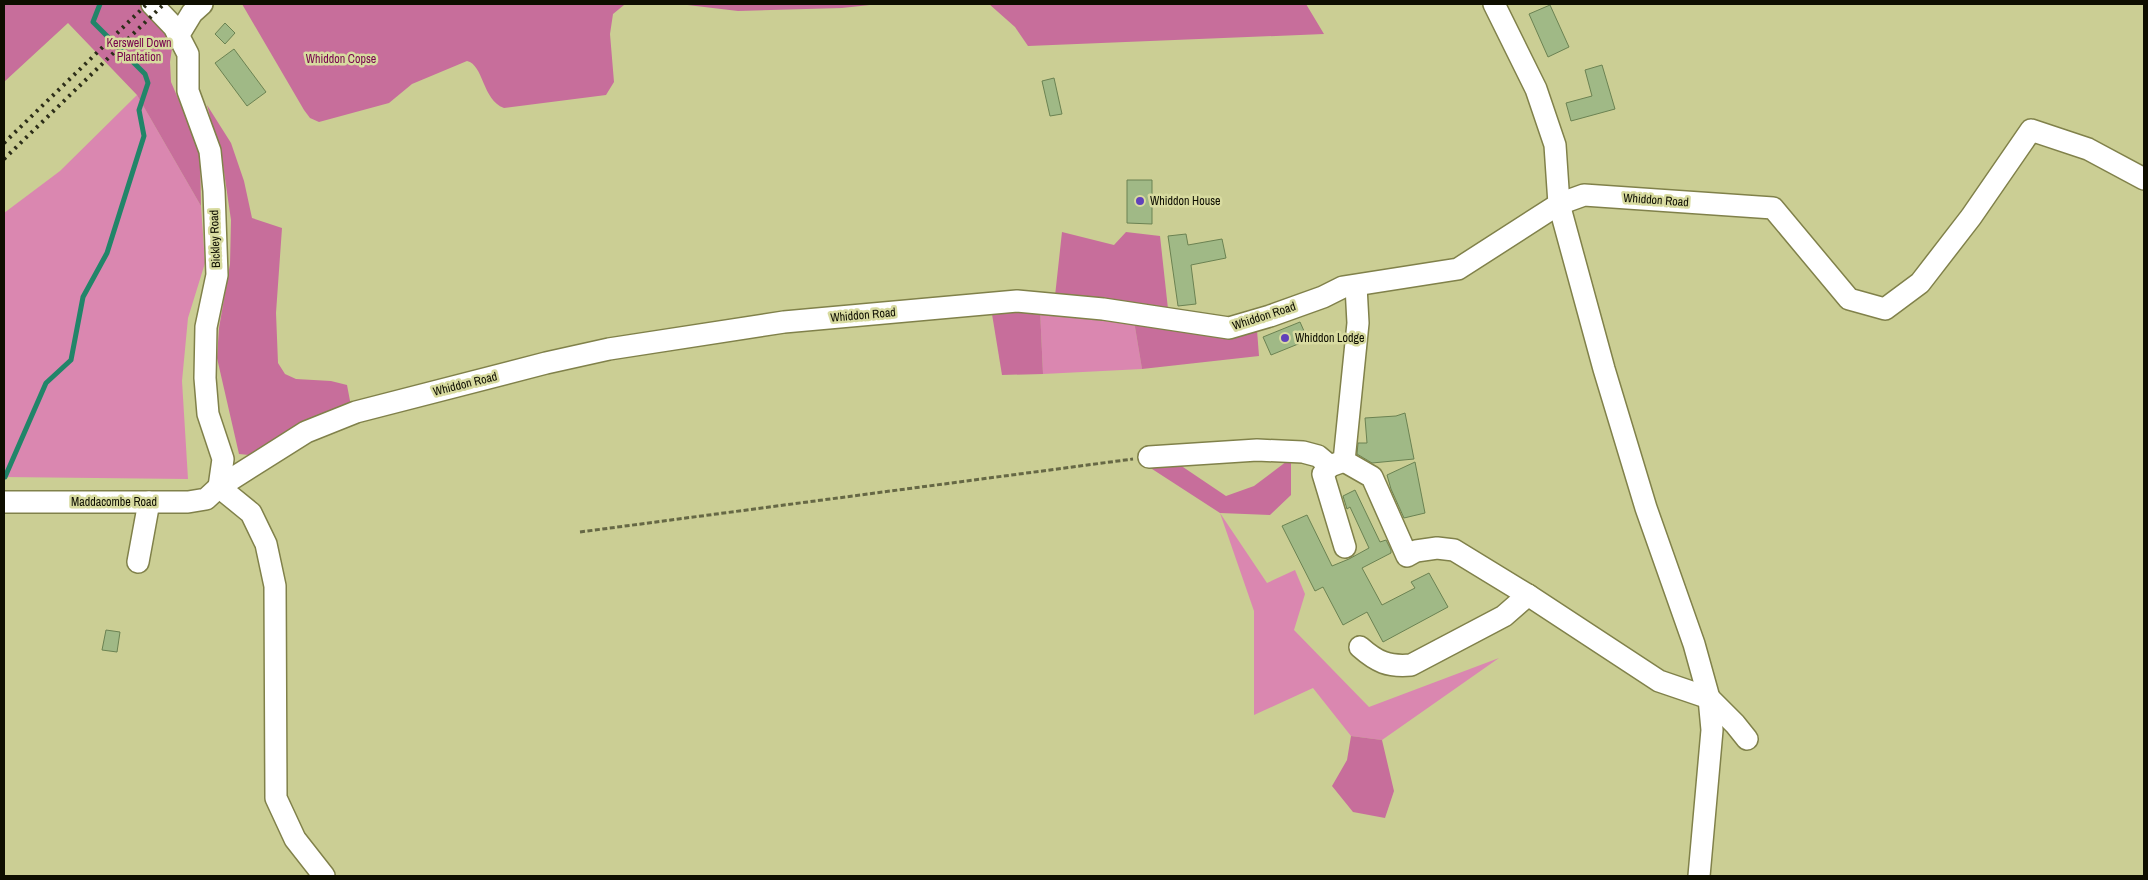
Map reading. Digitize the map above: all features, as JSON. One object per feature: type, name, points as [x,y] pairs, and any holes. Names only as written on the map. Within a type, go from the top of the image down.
[{"type":"street","name":"Bickley Road","points":[[152,4],[174,27],[188,54],[188,91],[210,150],[214,191],[217,275],[206,328],[205,378],[208,414],[223,459],[218,487]]},
{"type":"street","points":[[178,36],[192,13],[202,4]]},
{"type":"street","points":[[1494,4],[1536,89],[1555,146],[1559,204],[1604,369],[1646,508],[1694,644],[1709,698],[1712,730],[1699,876]]},
{"type":"street","name":"Whiddon Road","points":[[218,487],[306,432],[356,412],[546,363],[609,350],[784,322],[1017,301],[1103,309],[1229,328],[1279,313],[1344,287],[1458,269],[1559,204],[1584,195],[1773,208],[1849,299],[1885,309],[1920,283],[1971,217],[2031,130],[2088,149],[2144,179]]},
{"type":"street","points":[[1345,547],[1323,474],[1337,464],[1358,323],[1356,286]]},
{"type":"street","points":[[1149,457],[1256,450],[1304,452],[1372,477],[1407,556],[1416,551],[1437,548],[1454,550],[1528,595],[1659,681],[1709,698],[1735,724],[1746,739]]},
{"type":"street","points":[[218,487],[251,513],[266,544],[275,586],[276,798],[295,839],[324,876]]},
{"type":"street","name":"Maddacombe Road","points":[[4,502],[188,502],[206,499],[218,487]]},
{"type":"street","points":[[138,562],[149,502]]},
{"type":"street","points":[[1360,647],[1375,660],[1395,666],[1411,664],[1504,616],[1528,595]]},
{"type":"path","points":[[580,532],[1149,457]]},
{"type":"shaded area","points":[[137,95],[201,206],[205,263],[188,318],[182,381],[188,479],[4,477],[4,213],[60,171]]},
{"type":"shaded area","points":[[1040,309],[1134,321],[1142,369],[1043,374]]},
{"type":"shaded area","points":[[1220,513],[1267,583],[1295,570],[1305,594],[1294,630],[1369,707],[1499,658],[1382,740],[1351,736],[1313,688],[1254,715],[1254,611]]},
{"type":"green space","name":"Kerswell Down Plantation","points":[[4,4],[139,4],[164,28],[173,42],[170,62],[171,82],[189,124],[200,157],[201,206],[137,95],[68,23],[4,82]]},
{"type":"green space","name":"Whiddon Copse","points":[[242,4],[635,4],[624,5],[613,14],[610,34],[614,82],[606,95],[504,108],[491,98],[477,69],[467,61],[412,84],[389,103],[319,122],[310,118],[304,110]]},
{"type":"green space","points":[[679,4],[879,4],[842,8],[738,11]]},
{"type":"green space","points":[[989,4],[1306,4],[1324,34],[1028,46],[1015,27]]},
{"type":"green space","points":[[207,105],[231,143],[244,181],[252,218],[282,228],[276,313],[278,363],[285,374],[296,379],[331,381],[347,385],[351,406],[299,425],[249,455],[239,454],[217,358],[219,328],[230,264],[231,220],[223,165]]},
{"type":"green space","points":[[1062,232],[1114,245],[1126,232],[1160,236],[1168,309],[1055,296]]},
{"type":"green space","points":[[1040,309],[1043,374],[1002,375],[992,314]]},
{"type":"green space","points":[[1134,321],[1257,330],[1259,356],[1142,369]]},
{"type":"green space","points":[[1291,458],[1291,495],[1270,515],[1220,513],[1149,467],[1177,463],[1226,496],[1254,486]]},
{"type":"green space","points":[[1351,736],[1382,740],[1394,791],[1385,818],[1353,812],[1332,786],[1347,760]]},
{"type":"building","points":[[1550,5],[1569,47],[1548,57],[1529,14]]},
{"type":"building","points":[[225,23],[235,33],[225,44],[215,34]]},
{"type":"building","points":[[234,49],[266,92],[247,106],[215,63]]},
{"type":"building","points":[[1602,65],[1615,109],[1571,121],[1566,103],[1592,96],[1585,70]]},
{"type":"building","points":[[1054,78],[1062,114],[1050,116],[1042,81]]},
{"type":"building","name":"Whiddon House","points":[[1127,180],[1152,180],[1152,224],[1127,223]]},
{"type":"building","points":[[1186,234],[1188,245],[1222,239],[1226,258],[1191,265],[1196,304],[1178,306],[1168,236]]},
{"type":"building","name":"Whiddon Lodge","points":[[1300,322],[1308,340],[1271,355],[1263,337]]},
{"type":"building","points":[[1405,413],[1414,459],[1372,463],[1357,454],[1358,443],[1367,443],[1365,418],[1396,416]]},
{"type":"building","points":[[1415,462],[1425,513],[1404,518],[1387,475]]},
{"type":"building","points":[[1355,490],[1380,542],[1386,540],[1391,550],[1391,553],[1362,568],[1382,605],[1415,588],[1411,582],[1429,573],[1448,607],[1383,642],[1367,612],[1343,625],[1323,587],[1315,591],[1282,526],[1307,515],[1332,566],[1349,559],[1369,548],[1350,507],[1347,509],[1343,496]]},
{"type":"building","points":[[106,630],[120,632],[117,652],[102,650]]},
{"type":"waterway","points":[[5,477],[46,383],[71,360],[83,297],[107,253],[144,136],[139,110],[148,83],[145,74],[93,22],[100,4]]},
{"type":"railway","points":[[4,143],[147,4]]},
{"type":"railway","points":[[4,159],[164,4]]},
{"type":"place","name":"Whiddon House","points":[[1140,201]]},
{"type":"place","name":"Whiddon Lodge","points":[[1285,338]]}]
